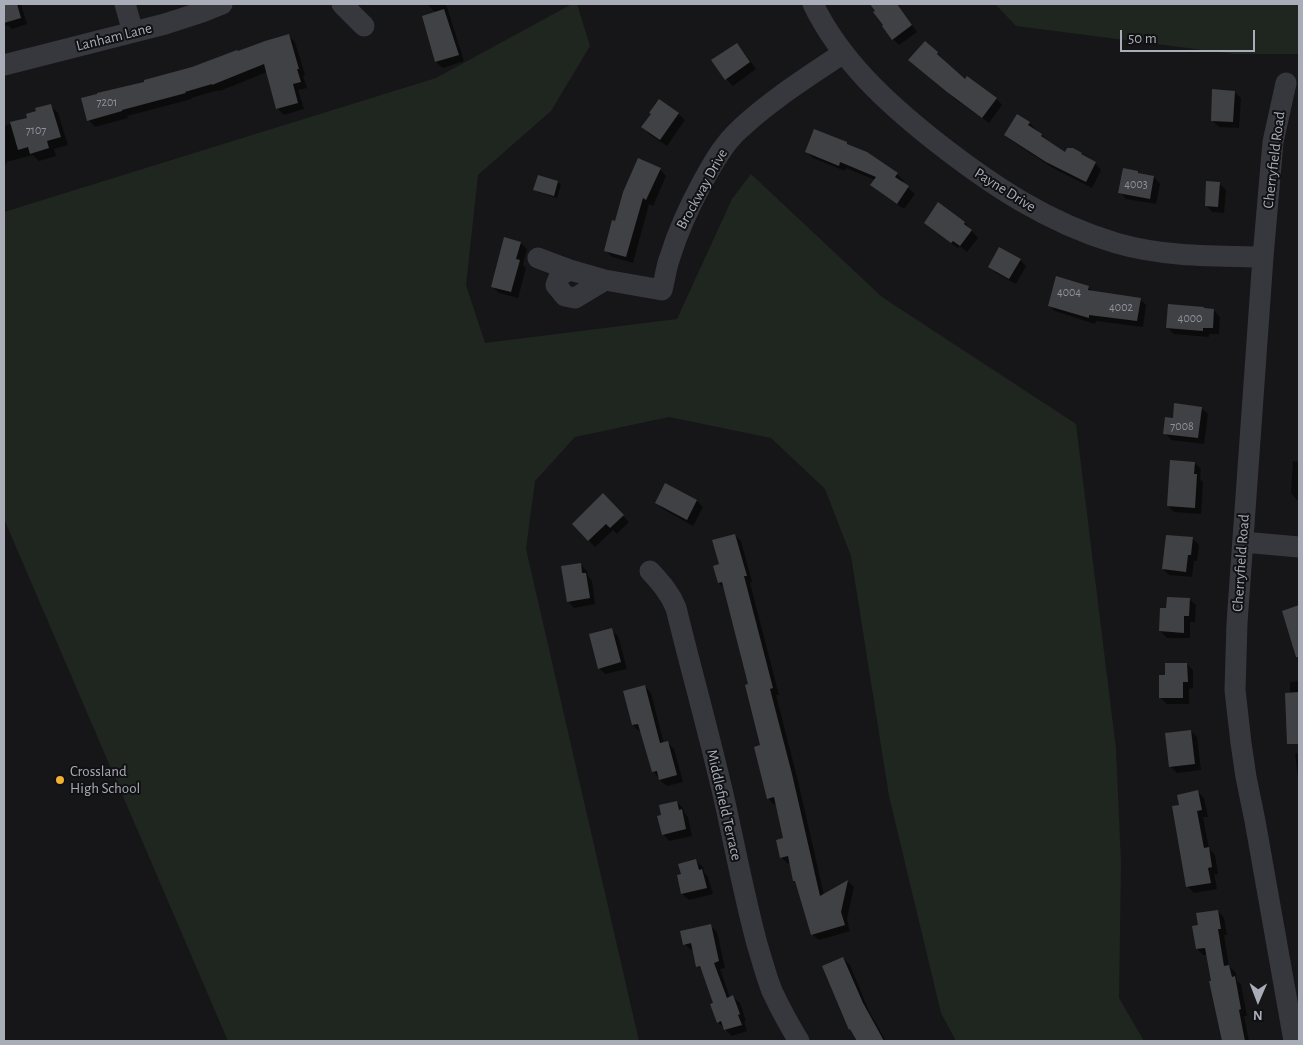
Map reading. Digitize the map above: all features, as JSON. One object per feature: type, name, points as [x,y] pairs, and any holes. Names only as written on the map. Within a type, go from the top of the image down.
[{"type":"street","points":[[125,4],[133,32]]},
{"type":"street","name":"Lanham Lane","points":[[4,65],[133,32],[202,12],[222,4]]},
{"type":"street","points":[[342,4],[364,26]]},
{"type":"street","name":"Payne Drive","points":[[813,4],[828,33],[843,53],[898,111],[994,186],[1037,211],[1063,224],[1136,248],[1197,255],[1263,257]]},
{"type":"street","name":"Brockway Drive","points":[[538,258],[570,270],[560,275],[556,285],[565,296],[575,298],[605,280],[662,290],[669,258],[688,208],[722,148],[740,129],[769,104],[843,53]]},
{"type":"street","name":"Cherryfield Road","points":[[1286,83],[1274,142],[1263,257],[1237,623],[1235,690],[1246,777],[1294,1041]]},
{"type":"street","points":[[1243,542],[1299,547]]},
{"type":"street","name":"Middlefield Terrace","points":[[650,571],[672,597],[676,608],[707,728],[759,951],[772,990],[785,1018],[799,1041]]},
{"type":"shaded area","points":[[572,4],[577,4],[590,46],[551,111],[478,175],[466,285],[485,343],[677,319],[732,199],[751,174],[882,297],[1076,424],[1116,749],[1121,863],[1119,998],[1144,1041],[956,1041],[941,1013],[889,796],[851,556],[825,489],[771,438],[669,417],[575,437],[535,481],[526,549],[639,1041],[228,1041],[4,519],[4,212],[436,78]]},
{"type":"shaded area","points":[[995,4],[1299,4],[1299,54],[1234,54],[1016,26]]},
{"type":"building","points":[[4,4],[17,4],[21,18],[4,23]]},
{"type":"building","points":[[870,4],[897,4],[912,25],[892,40],[873,12],[875,11]]},
{"type":"building","points":[[444,9],[459,55],[435,62],[422,16]]},
{"type":"building","points":[[289,34],[301,82],[293,84],[298,103],[276,109],[264,64],[212,85],[87,121],[81,98],[144,82],[144,80],[192,67],[237,50]]},
{"type":"building","points":[[925,41],[965,79],[967,76],[997,98],[982,118],[908,60]]},
{"type":"building","points":[[737,43],[750,62],[725,80],[711,60]]},
{"type":"building","points":[[1212,89],[1235,91],[1233,122],[1211,121]]},
{"type":"building","points":[[659,99],[679,113],[660,140],[641,127]]},
{"type":"building","points":[[51,104],[61,137],[47,141],[49,148],[30,154],[28,147],[18,150],[10,122],[27,118],[26,114],[36,111],[35,108]]},
{"type":"building","points":[[1017,114],[1030,122],[1028,125],[1042,134],[1041,136],[1065,152],[1067,148],[1073,148],[1096,162],[1086,182],[1046,162],[1004,135]]},
{"type":"building","points":[[814,129],[867,152],[898,173],[895,177],[909,186],[897,204],[870,185],[876,177],[840,162],[839,166],[805,152]]},
{"type":"building","points":[[638,158],[661,168],[646,200],[643,198],[626,257],[604,251],[612,220],[615,221],[623,192]]},
{"type":"building","points":[[1123,168],[1154,176],[1150,199],[1118,193]]},
{"type":"building","points":[[538,175],[558,181],[554,196],[533,190]]},
{"type":"building","points":[[1206,181],[1220,182],[1218,207],[1205,206]]},
{"type":"building","points":[[938,202],[965,222],[964,224],[972,230],[960,246],[953,241],[951,243],[924,223]]},
{"type":"building","points":[[504,237],[521,242],[516,259],[520,260],[511,292],[491,287]]},
{"type":"building","points":[[999,247],[1021,259],[1009,279],[988,267]]},
{"type":"building","points":[[1056,276],[1089,286],[1088,290],[1141,298],[1137,321],[1089,315],[1089,318],[1048,306]]},
{"type":"building","points":[[1168,304],[1214,309],[1213,328],[1203,328],[1203,331],[1166,328]]},
{"type":"building","points":[[1174,403],[1202,407],[1198,438],[1163,434],[1165,417],[1173,418]]},
{"type":"building","points":[[1170,460],[1195,462],[1194,474],[1197,474],[1195,508],[1167,506]]},
{"type":"building","points":[[665,483],[697,500],[687,520],[655,503]]},
{"type":"building","points":[[603,493],[624,515],[610,528],[606,524],[588,541],[572,524]]},
{"type":"building","points":[[735,534],[747,576],[744,576],[773,688],[770,689],[820,896],[848,880],[841,912],[845,925],[811,935],[795,881],[793,881],[788,856],[780,858],[776,840],[783,838],[774,797],[767,799],[754,747],[760,745],[745,685],[748,684],[722,582],[718,583],[713,566],[719,564],[712,540]]},
{"type":"building","points":[[1166,535],[1193,537],[1191,555],[1188,555],[1186,572],[1162,569]]},
{"type":"building","points":[[581,563],[582,573],[586,573],[590,598],[567,602],[561,566]]},
{"type":"building","points":[[1167,597],[1190,598],[1189,616],[1184,616],[1184,633],[1159,631],[1160,608],[1166,608]]},
{"type":"building","points":[[1299,605],[1299,657],[1296,657],[1282,611]]},
{"type":"building","points":[[612,628],[621,662],[598,669],[589,634]]},
{"type":"building","points":[[1165,663],[1187,663],[1188,682],[1183,682],[1183,698],[1159,698],[1159,675],[1165,675]]},
{"type":"building","points":[[645,685],[660,743],[668,741],[677,775],[659,780],[657,771],[652,772],[638,724],[632,725],[623,691]]},
{"type":"building","points":[[1299,692],[1299,744],[1287,744],[1285,693]]},
{"type":"building","points":[[1191,730],[1195,764],[1169,767],[1165,733]]},
{"type":"building","points":[[1198,790],[1202,810],[1197,811],[1204,848],[1209,847],[1212,867],[1208,868],[1211,883],[1186,887],[1172,806],[1179,805],[1177,795]]},
{"type":"building","points":[[677,801],[679,810],[682,809],[686,829],[662,835],[657,816],[661,815],[659,805]]},
{"type":"building","points":[[696,859],[699,870],[702,869],[707,888],[681,894],[677,875],[681,874],[678,864]]},
{"type":"building","points":[[1218,910],[1221,929],[1218,929],[1224,966],[1229,965],[1232,977],[1235,976],[1245,1041],[1222,1041],[1209,981],[1211,981],[1205,948],[1196,949],[1192,926],[1198,925],[1196,913]]},
{"type":"building","points":[[711,924],[719,961],[714,963],[727,998],[733,995],[742,1025],[724,1030],[721,1021],[717,1023],[710,1004],[713,1003],[700,966],[696,967],[691,943],[683,945],[680,931]]},
{"type":"building","points":[[843,957],[863,1003],[884,1041],[857,1041],[849,1030],[822,966]]},
{"type":"place","name":"Crossland High School","points":[[60,780]]}]
